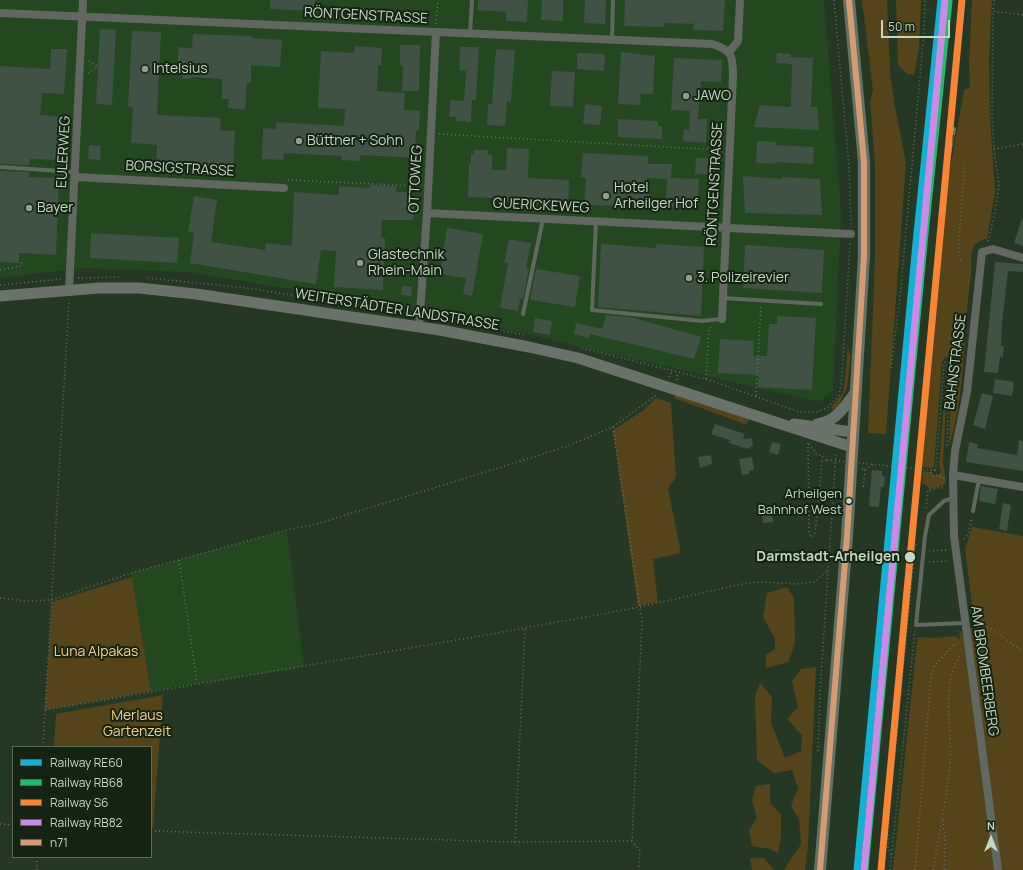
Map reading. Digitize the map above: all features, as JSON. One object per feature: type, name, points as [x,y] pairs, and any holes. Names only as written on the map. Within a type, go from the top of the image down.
[{"type":"main road","points":[[820,870],[847,537],[852,432],[861,326],[865,203],[864,162],[849,0]]},
{"type":"street","name":"EULERWEG","points":[[69,290],[76,174],[83,0]]},
{"type":"street","points":[[729,52],[738,41],[740,0]]},
{"type":"street","name":"RÖNTGENSTRASSE","points":[[0,13],[612,41],[712,44],[729,52],[733,60],[722,319]]},
{"type":"street","name":"OTTOWEG","points":[[419,326],[422,308],[436,32]]},
{"type":"street","name":"BORSIGSTRASSE","points":[[76,174],[284,188]]},
{"type":"street","name":"GUERICKEWEG","points":[[427,212],[851,234]]},
{"type":"street","name":"BAHNSTRASSE","points":[[953,474],[955,451],[967,392],[982,252],[993,249],[1023,258]]},
{"type":"street","name":"WEITERSTÄDTER LANDSTRASSE","points":[[0,296],[69,290],[139,288],[419,326],[529,347],[571,357],[852,447]]},
{"type":"street","points":[[806,424],[826,423],[835,418],[855,392]]},
{"type":"street","name":"WEITERSTÄDTER LANDSTRASSE","points":[[780,423],[806,424],[852,432]]},
{"type":"street","points":[[953,474],[1023,487]]},
{"type":"street","name":"AM BROMBEERBERG","points":[[953,474],[956,549],[964,623],[998,870]]},
{"type":"lane","points":[[470,34],[472,0]]},
{"type":"lane","points":[[612,41],[613,0]]},
{"type":"lane","points":[[0,168],[76,174]]},
{"type":"lane","points":[[523,314],[543,219]]},
{"type":"lane","points":[[596,221],[592,310],[702,321],[722,319]]},
{"type":"lane","points":[[722,298],[821,304]]},
{"type":"lane","points":[[973,511],[980,479]]},
{"type":"lane","points":[[953,498],[944,501],[929,515],[923,551],[916,625],[964,623]]},
{"type":"path","points":[[436,32],[438,0]]},
{"type":"path","points":[[800,412],[816,412],[827,408],[839,396],[842,377],[851,234],[849,166],[834,0]]},
{"type":"path","points":[[890,368],[900,297],[924,32],[925,0]]},
{"type":"path","points":[[988,243],[995,213],[999,184],[994,148],[994,0]]},
{"type":"path","points":[[993,11],[1023,15]]},
{"type":"path","points":[[88,61],[98,66],[88,73]]},
{"type":"path","points":[[431,133],[730,151]]},
{"type":"path","points":[[994,148],[1023,144]]},
{"type":"path","points":[[961,260],[958,251],[965,161]]},
{"type":"path","points":[[284,188],[284,180],[428,186]]},
{"type":"path","points":[[0,270],[21,266],[22,259]]},
{"type":"path","points":[[43,746],[69,290]]},
{"type":"path","points":[[756,396],[761,300]]},
{"type":"path","points":[[706,379],[709,329],[722,319]]},
{"type":"path","points":[[946,446],[950,364],[947,360],[944,363],[936,466],[935,470],[931,473],[933,476],[939,474],[946,480]]},
{"type":"path","points":[[0,598],[24,601],[51,600],[131,573],[316,524],[565,447],[613,427],[658,395],[664,386]]},
{"type":"path","points":[[613,427],[642,621],[632,841],[640,851],[639,870]]},
{"type":"path","points":[[808,443],[817,455],[822,455],[824,460],[822,464],[815,534],[812,537],[809,534],[808,448]]},
{"type":"path","points":[[818,757],[820,693],[836,452]]},
{"type":"path","points":[[824,460],[935,470]]},
{"type":"path","points":[[862,469],[865,469],[873,464]]},
{"type":"path","points":[[835,466],[842,466]]},
{"type":"path","points":[[863,489],[865,469]]},
{"type":"path","points":[[963,541],[968,535],[973,511]]},
{"type":"path","points":[[891,855],[888,847],[888,828],[916,545]]},
{"type":"path","points":[[923,551],[956,549]]},
{"type":"path","points":[[179,560],[197,684]]},
{"type":"path","points":[[922,561],[957,561]]},
{"type":"path","points":[[45,710],[525,627],[640,606],[742,584],[767,582],[799,584],[814,582],[829,570]]},
{"type":"path","points":[[890,870],[916,625]]},
{"type":"path","points":[[975,625],[992,629],[1023,652]]},
{"type":"path","points":[[515,842],[525,627]]},
{"type":"path","points":[[915,870],[931,677],[935,665],[954,644],[959,644]]},
{"type":"path","points":[[933,870],[942,817],[951,745],[949,697],[952,672],[960,654]]},
{"type":"path","points":[[942,817],[945,841],[945,869]]},
{"type":"path","points":[[0,824],[12,825]]},
{"type":"path","points":[[152,831],[515,842],[632,841]]},
{"type":"path","points":[[37,858],[37,870]]},
{"type":"shaded area","points":[[0,0],[824,0],[841,213],[833,391],[819,402],[440,314],[190,272],[84,268],[0,278]]},
{"type":"shaded area","points":[[287,530],[304,667],[151,691],[131,573]]},
{"type":"green space","points":[[862,0],[887,0],[890,71],[894,102],[906,163],[886,434],[868,433],[875,258],[875,163],[870,101],[873,90]]},
{"type":"green space","points":[[896,0],[921,0],[919,49],[914,75],[907,74],[898,65]]},
{"type":"green space","points":[[972,0],[992,0],[989,59],[990,116],[995,192],[987,239],[977,243],[972,252],[959,404],[955,425],[949,446],[952,362],[951,359],[946,357],[942,361],[934,466],[932,468],[920,467],[948,181],[964,90],[970,87],[969,64]]},
{"type":"green space","points":[[848,345],[849,353],[851,354],[847,387],[835,413],[831,407],[843,393]]},
{"type":"green space","points":[[947,364],[943,463],[946,482],[942,486],[930,489],[925,484],[922,484],[923,471],[931,472],[934,475],[938,475],[941,472],[939,466]]},
{"type":"green space","points":[[676,394],[749,418],[747,425],[674,398]]},
{"type":"green space","points":[[656,398],[671,403],[676,477],[668,489],[681,553],[653,559],[658,602],[638,606],[613,430],[644,410]]},
{"type":"green space","points":[[972,527],[1023,536],[1023,870],[893,870],[918,637],[935,638],[957,636],[958,639],[960,639],[959,630],[962,632],[963,638],[970,637],[969,628],[972,628],[973,636],[976,636],[965,549]]},
{"type":"green space","name":"Luna Alpakas","points":[[132,577],[151,691],[45,710],[52,602]]},
{"type":"green space","points":[[787,587],[794,598],[795,644],[788,662],[766,668],[766,655],[775,649],[775,639],[763,617],[767,593]]},
{"type":"green space","points":[[816,667],[808,847],[805,870],[784,870],[801,844],[799,819],[791,806],[798,788],[792,770],[774,773],[757,760],[755,696],[760,683],[772,697],[771,723],[785,758],[801,751],[802,735],[787,719],[798,707],[792,681],[801,669]]},
{"type":"green space","name":"Merlaus Gartenzeit","points":[[163,695],[153,827],[152,746],[54,746],[56,714]]},
{"type":"green space","points":[[770,784],[770,803],[781,814],[781,837],[778,853],[770,849],[752,846],[749,830],[757,818],[752,800],[756,786]]},
{"type":"green space","points":[[750,858],[764,858],[774,870],[752,870]]},
{"type":"building","points":[[270,0],[315,0],[314,11],[270,9]]},
{"type":"building","points":[[478,0],[528,0],[527,22],[506,21],[506,12],[478,10]]},
{"type":"building","points":[[542,0],[563,0],[563,21],[541,20]]},
{"type":"building","points":[[585,0],[606,0],[605,24],[584,23]]},
{"type":"building","points":[[625,0],[725,0],[723,31],[693,30],[694,24],[664,23],[664,27],[624,26]]},
{"type":"building","points":[[100,29],[116,30],[112,105],[96,104]]},
{"type":"building","points":[[132,31],[161,32],[157,115],[221,118],[220,130],[235,131],[233,168],[156,164],[157,145],[131,143],[133,107],[128,106]]},
{"type":"building","points":[[193,34],[252,36],[252,38],[282,40],[280,67],[251,65],[251,83],[247,83],[245,110],[228,108],[229,99],[222,99],[222,79],[191,77],[190,79],[182,79],[183,72],[176,71],[179,47],[192,48]]},
{"type":"building","points":[[400,45],[420,45],[419,91],[402,91],[403,66],[400,65]]},
{"type":"building","points":[[355,46],[382,48],[381,65],[378,65],[377,91],[405,93],[404,110],[420,111],[419,130],[416,130],[415,158],[360,155],[360,161],[342,160],[342,156],[284,153],[283,160],[262,159],[263,128],[276,129],[276,122],[344,126],[345,109],[318,108],[321,51],[354,53]]},
{"type":"building","points":[[460,47],[479,47],[476,100],[472,100],[471,122],[456,121],[456,117],[449,117],[450,100],[464,101],[466,71],[459,70]]},
{"type":"building","points":[[51,49],[67,49],[64,94],[42,93],[40,115],[63,117],[60,160],[30,159],[29,165],[0,164],[0,66],[50,69]]},
{"type":"building","points":[[496,49],[515,50],[511,102],[507,101],[505,126],[487,125],[488,104],[492,105]]},
{"type":"building","points":[[621,52],[655,56],[653,94],[641,94],[640,105],[618,104]]},
{"type":"building","points":[[577,53],[605,54],[604,71],[577,69]]},
{"type":"building","points":[[777,53],[791,54],[790,57],[813,58],[811,107],[817,107],[819,130],[754,127],[760,105],[791,107],[792,64],[776,63]]},
{"type":"building","name":"JAWO","points":[[674,58],[722,60],[721,82],[701,81],[698,119],[707,119],[706,143],[683,141],[684,129],[689,130],[690,111],[671,110]]},
{"type":"building","points":[[552,71],[575,72],[573,107],[550,106]]},
{"type":"building","points":[[585,104],[602,106],[600,125],[583,124]]},
{"type":"building","points":[[618,119],[658,121],[658,126],[662,126],[662,139],[618,137]]},
{"type":"building","points":[[757,141],[776,142],[776,145],[814,147],[813,164],[775,162],[775,164],[756,163]]},
{"type":"building","points":[[89,145],[101,146],[100,160],[88,159]]},
{"type":"building","points":[[507,148],[529,149],[528,178],[569,180],[568,205],[493,201],[493,198],[468,197],[469,163],[471,163],[471,154],[474,155],[474,150],[488,150],[488,155],[492,155],[492,170],[506,170]]},
{"type":"building","points":[[583,153],[648,156],[648,164],[672,164],[671,178],[699,179],[698,208],[584,205],[586,178],[581,177]],"holes":[[[647,178],[667,179],[666,199],[649,198],[650,193],[647,192]]]},
{"type":"building","points":[[696,158],[716,158],[715,175],[695,174]]},
{"type":"building","name":"Bayer","points":[[0,171],[29,172],[29,177],[59,178],[56,255],[19,253],[19,263],[0,262]]},
{"type":"building","points":[[743,176],[782,179],[782,177],[820,179],[822,215],[745,213]]},
{"type":"building","points":[[370,185],[396,186],[396,192],[408,192],[415,198],[413,220],[382,220],[381,238],[385,238],[383,290],[334,287],[336,251],[321,250],[316,284],[190,263],[194,233],[188,232],[194,196],[217,200],[211,242],[265,250],[266,243],[292,246],[294,192],[339,195],[339,186],[370,188]]},
{"type":"building","points":[[1023,219],[1023,246],[1014,243]]},
{"type":"building","points":[[447,228],[483,234],[472,296],[463,294],[466,278],[440,274]]},
{"type":"building","points":[[91,233],[179,238],[177,263],[90,258]]},
{"type":"building","points":[[509,239],[531,243],[526,268],[529,268],[523,299],[520,299],[518,311],[500,308],[508,263],[504,263]]},
{"type":"building","points":[[601,244],[656,248],[656,244],[704,247],[701,316],[598,307]]},
{"type":"building","points":[[745,245],[824,250],[822,293],[743,288]]},
{"type":"building","points":[[995,262],[1023,264],[1023,272],[1008,271],[1002,324],[1001,346],[1004,346],[1003,357],[1000,357],[998,373],[984,372]]},
{"type":"building","points":[[536,269],[580,276],[575,307],[530,300]]},
{"type":"building","points":[[402,286],[412,287],[411,296],[401,295]]},
{"type":"building","points":[[606,315],[630,317],[701,337],[694,359],[590,334],[589,338],[574,334],[576,323],[602,329]]},
{"type":"building","points":[[777,316],[816,318],[812,390],[758,387],[759,375],[718,373],[720,339],[754,341],[753,356],[767,356],[769,324],[777,324]]},
{"type":"building","points":[[535,318],[552,321],[550,335],[533,332]]},
{"type":"building","points":[[995,379],[1014,382],[1012,396],[993,393]]},
{"type":"building","points":[[982,393],[993,396],[985,429],[973,425]]},
{"type":"building","points":[[715,424],[745,434],[743,439],[752,438],[753,446],[750,447],[751,449],[741,447],[727,442],[732,441],[711,434]]},
{"type":"building","points":[[1019,440],[1023,441],[1023,471],[966,462],[969,442],[978,444],[977,448],[1017,455]]},
{"type":"building","points":[[772,442],[781,444],[778,455],[769,452]]},
{"type":"building","points":[[711,455],[712,464],[700,468],[698,457]]},
{"type":"building","points":[[752,457],[754,470],[749,471],[749,474],[742,475],[739,459]]},
{"type":"building","points":[[872,470],[882,471],[882,476],[885,477],[884,487],[881,487],[879,507],[869,506]]},
{"type":"building","points":[[981,486],[998,489],[995,504],[979,501]]},
{"type":"building","points":[[1003,503],[1011,505],[1007,531],[999,529]]},
{"type":"building","points":[[772,514],[773,522],[763,523],[762,516]]},
{"type":"building","points":[[779,549],[781,561],[773,562],[771,551]]},
{"type":"railway","points":[[945,174],[954,129]]},
{"type":"rail line","name":"RE60","points":[[857,870],[916,243],[941,0]]},
{"type":"rail line","name":"RB82","points":[[864,869],[945,0]]},
{"type":"rail line","name":"S6","points":[[881,870],[962,0]]},
{"type":"rail line","name":"RB68","points":[[865,870],[924,244],[949,1]]},
{"type":"transit line","name":"n71","points":[[820,870],[847,537],[864,256],[864,162],[849,0]]},
{"type":"place","name":"Intelsius","points":[[145,69]]},
{"type":"place","name":"JAWO","points":[[686,96]]},
{"type":"place","name":"Büttner + Sohn","points":[[299,141]]},
{"type":"place","name":"Hotel Arheilger Hof","points":[[606,196]]},
{"type":"place","name":"Bayer","points":[[29,208]]},
{"type":"place","name":"Glastechnik Rhein-Main","points":[[360,263]]},
{"type":"place","name":"3. Polizeirevier","points":[[689,278]]},
{"type":"place","name":"Arheilgen Bahnhof West","points":[[849,501]]},
{"type":"place","name":"Darmstadt-Arheilgen","points":[[910,557]]}]
